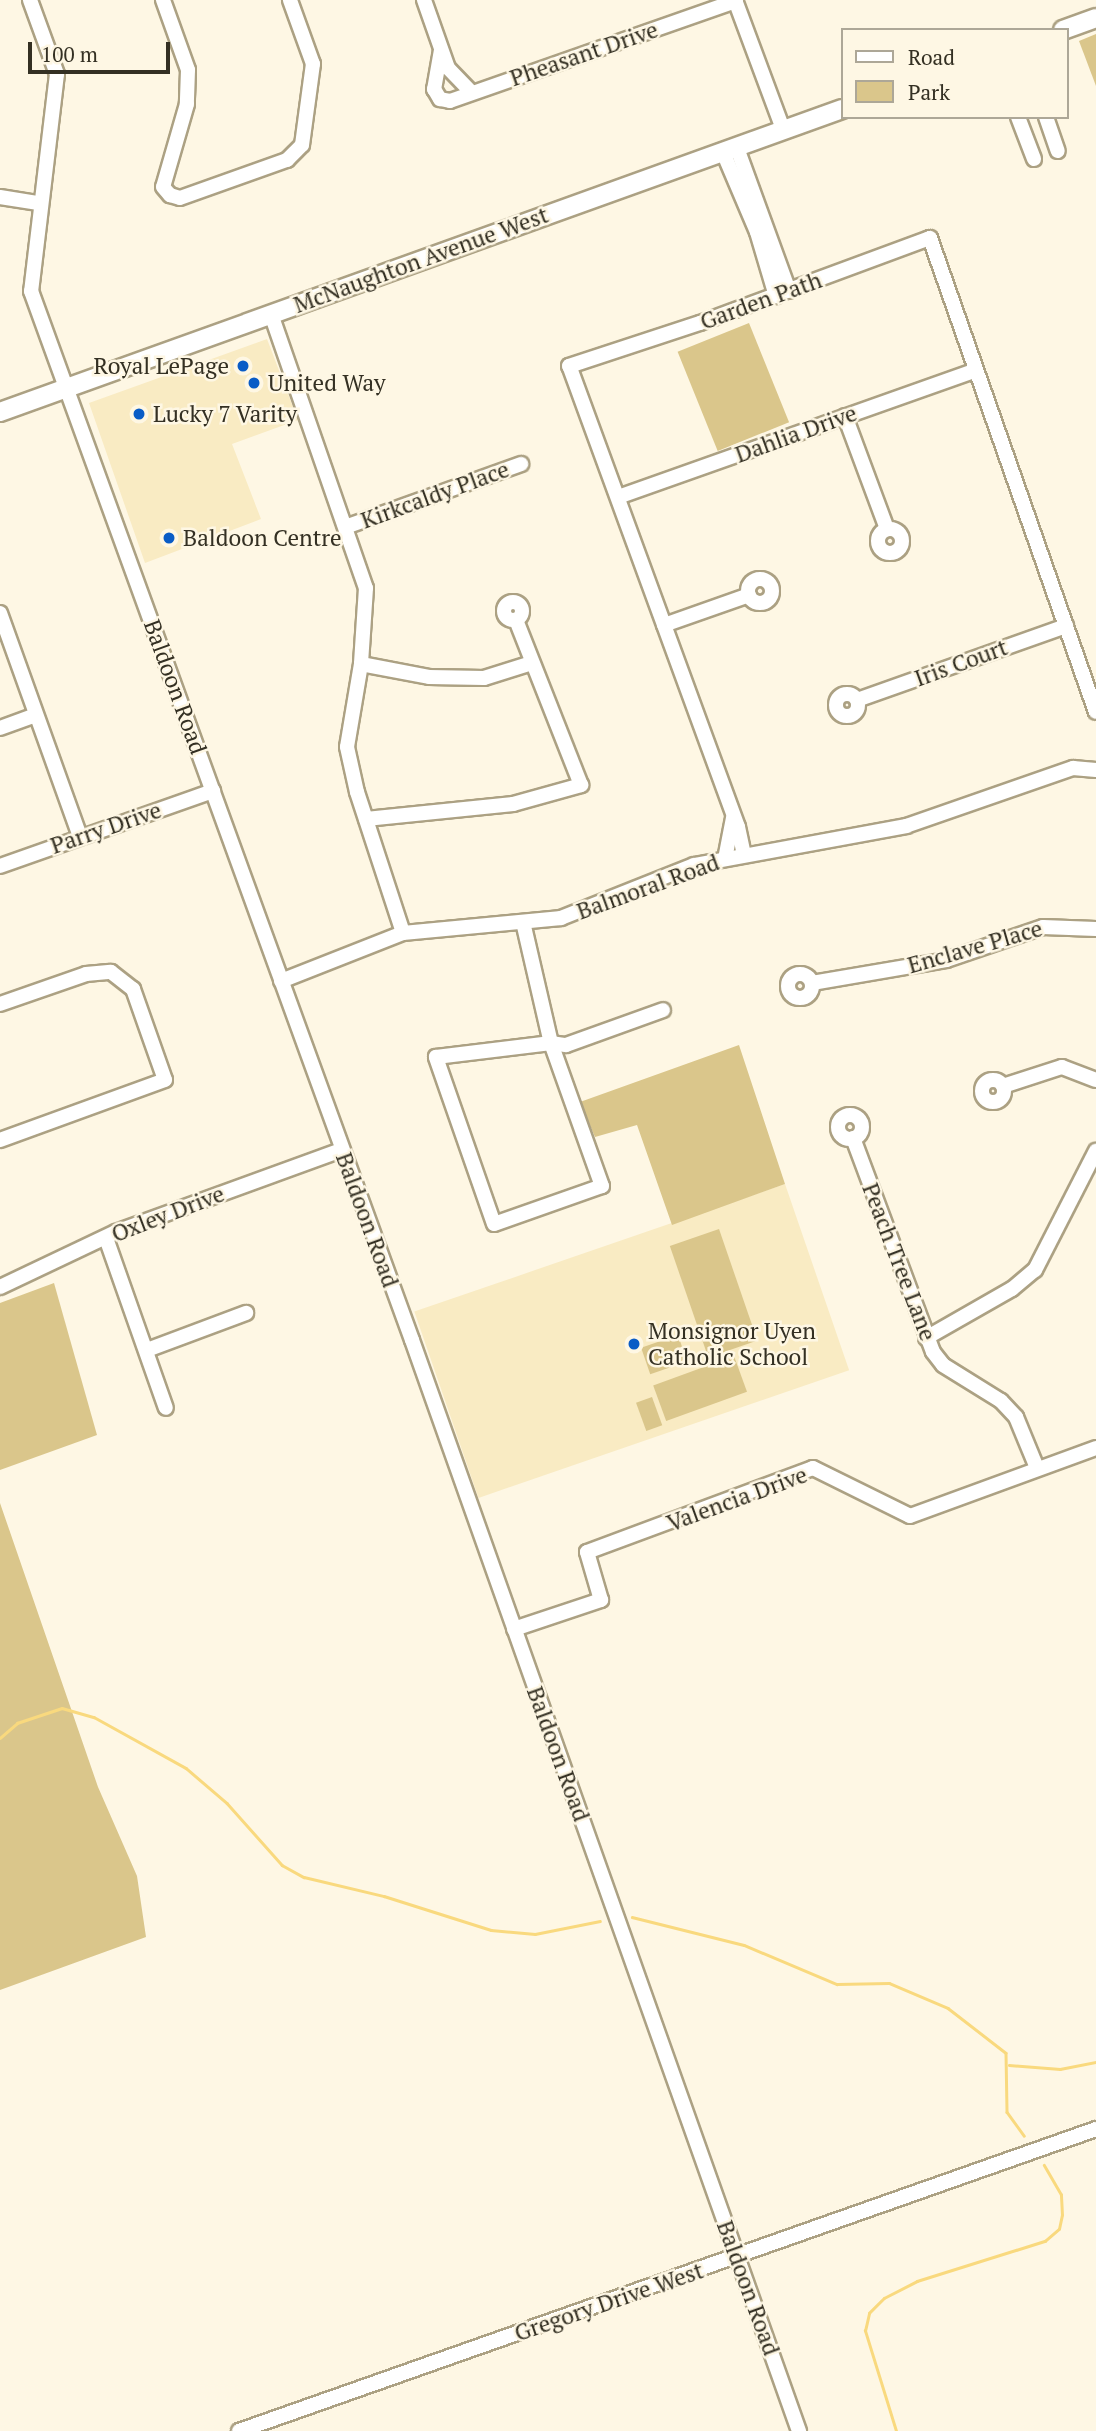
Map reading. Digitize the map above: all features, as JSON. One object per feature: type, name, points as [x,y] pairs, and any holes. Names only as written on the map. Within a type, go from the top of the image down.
[{"type":"main road","points":[[1068,28],[1096,18]]},
{"type":"main road","name":"McNaughton Avenue West","points":[[0,412],[841,108]]},
{"type":"street","name":"Baldoon Road","points":[[30,0],[57,74],[55,116],[39,203],[31,291],[514,1629],[799,2431]]},
{"type":"street","points":[[163,0],[188,70],[187,104],[173,165],[164,181],[165,192],[180,198],[193,191],[287,160],[302,145],[313,64],[290,0]]},
{"type":"street","points":[[424,0],[453,76],[471,92]]},
{"type":"street","points":[[736,1],[783,130]]},
{"type":"street","name":"Pheasant Drive","points":[[441,50],[433,81],[435,95],[450,101],[736,1]]},
{"type":"street","points":[[1019,119],[1034,159]]},
{"type":"street","points":[[1047,119],[1058,151]]},
{"type":"street","points":[[730,150],[783,293]]},
{"type":"street","points":[[0,197],[39,203]]},
{"type":"street","name":"Garden Path","points":[[744,855],[664,625],[569,366],[783,293],[930,238],[973,371],[1096,712]]},
{"type":"street","points":[[271,314],[348,526],[366,588],[361,664],[347,747],[366,819],[403,933]]},
{"type":"street","name":"Dahlia Drive","points":[[618,497],[973,371]]},
{"type":"street","points":[[845,416],[887,529]]},
{"type":"street","name":"Kirkcaldy Place","points":[[348,526],[521,464]]},
{"type":"street","points":[[664,625],[749,595]]},
{"type":"street","points":[[0,613],[80,836]]},
{"type":"street","points":[[366,819],[513,804],[581,785],[516,620]]},
{"type":"street","name":"Iris Court","points":[[857,700],[1066,626]]},
{"type":"street","points":[[361,664],[429,677],[471,678],[501,675],[532,663]]},
{"type":"street","points":[[0,728],[35,715]]},
{"type":"street","name":"Balmoral Road","points":[[281,981],[403,933],[562,918],[694,865],[906,826],[1073,768],[1096,765]]},
{"type":"street","name":"Parry Drive","points":[[0,866],[213,791]]},
{"type":"street","points":[[725,859],[733,818]]},
{"type":"street","points":[[523,922],[551,1043],[602,1186],[494,1224],[436,1057],[551,1043],[566,1045],[663,1010]]},
{"type":"street","name":"Enclave Place","points":[[812,983],[946,960],[1043,927],[1062,924],[1096,929]]},
{"type":"street","points":[[0,1004],[86,974],[111,972],[132,989],[165,1080],[0,1140]]},
{"type":"street","points":[[1003,1086],[1062,1067],[1096,1080]]},
{"type":"street","name":"Peach Tree Lane","points":[[853,1138],[926,1338],[943,1365],[1001,1401],[1016,1417],[1037,1468]]},
{"type":"street","name":"Oxley Drive","points":[[0,1287],[106,1238],[341,1150]]},
{"type":"street","points":[[926,1338],[1012,1289],[1035,1270],[1096,1151]]},
{"type":"street","points":[[106,1238],[166,1408]]},
{"type":"street","points":[[147,1350],[246,1314]]},
{"type":"street","name":"Valencia Drive","points":[[514,1629],[601,1601],[587,1552],[813,1468],[910,1516],[1096,1448]]},
{"type":"street","name":"Gregory Drive West","points":[[239,2431],[1096,2129]]},
{"type":"shaded area","points":[[267,339],[298,420],[232,444],[261,519],[145,563],[89,403]]},
{"type":"shaded area","name":"Monsignor Uyen Catholic School","points":[[785,1184],[849,1370],[478,1498],[414,1312]]},
{"type":"green space","points":[[1096,34],[1096,86],[1079,41]]},
{"type":"green space","points":[[749,323],[789,422],[718,451],[678,352]]},
{"type":"green space","points":[[739,1045],[785,1184],[672,1225],[637,1125],[595,1137],[580,1102]]},
{"type":"green space","points":[[719,1229],[757,1341],[708,1358],[670,1246]]},
{"type":"green space","points":[[54,1283],[97,1435],[0,1470],[0,1303]]},
{"type":"green space","points":[[678,1335],[687,1361],[650,1374],[641,1348]]},
{"type":"green space","points":[[734,1356],[747,1392],[666,1421],[653,1385]]},
{"type":"green space","points":[[652,1397],[662,1425],[646,1431],[636,1403]]},
{"type":"green space","points":[[0,1503],[98,1787],[137,1876],[146,1937],[0,1990]]},
{"type":"waterway","points":[[0,1738],[17,1723],[62,1708],[94,1717],[186,1768],[227,1803],[282,1865],[304,1877],[384,1896],[491,1930],[535,1934],[600,1921]]},
{"type":"waterway","points":[[632,1917],[744,1945],[837,1984],[889,1983],[948,2008],[1006,2053],[1007,2112],[1024,2135]]},
{"type":"waterway","points":[[1009,2065],[1060,2069],[1096,2062]]},
{"type":"waterway","points":[[896,2431],[865,2331],[869,2313],[884,2298],[917,2281],[1045,2241],[1059,2229],[1062,2215],[1061,2195],[1044,2165]]},
{"type":"place","name":"Royal LePage","points":[[243,366]]},
{"type":"place","name":"United Way","points":[[254,383]]},
{"type":"place","name":"Lucky 7 Varity","points":[[139,414]]},
{"type":"place","name":"Baldoon Centre","points":[[169,538]]},
{"type":"place","name":"Monsignor Uyen Catholic School","points":[[634,1344]]}]
